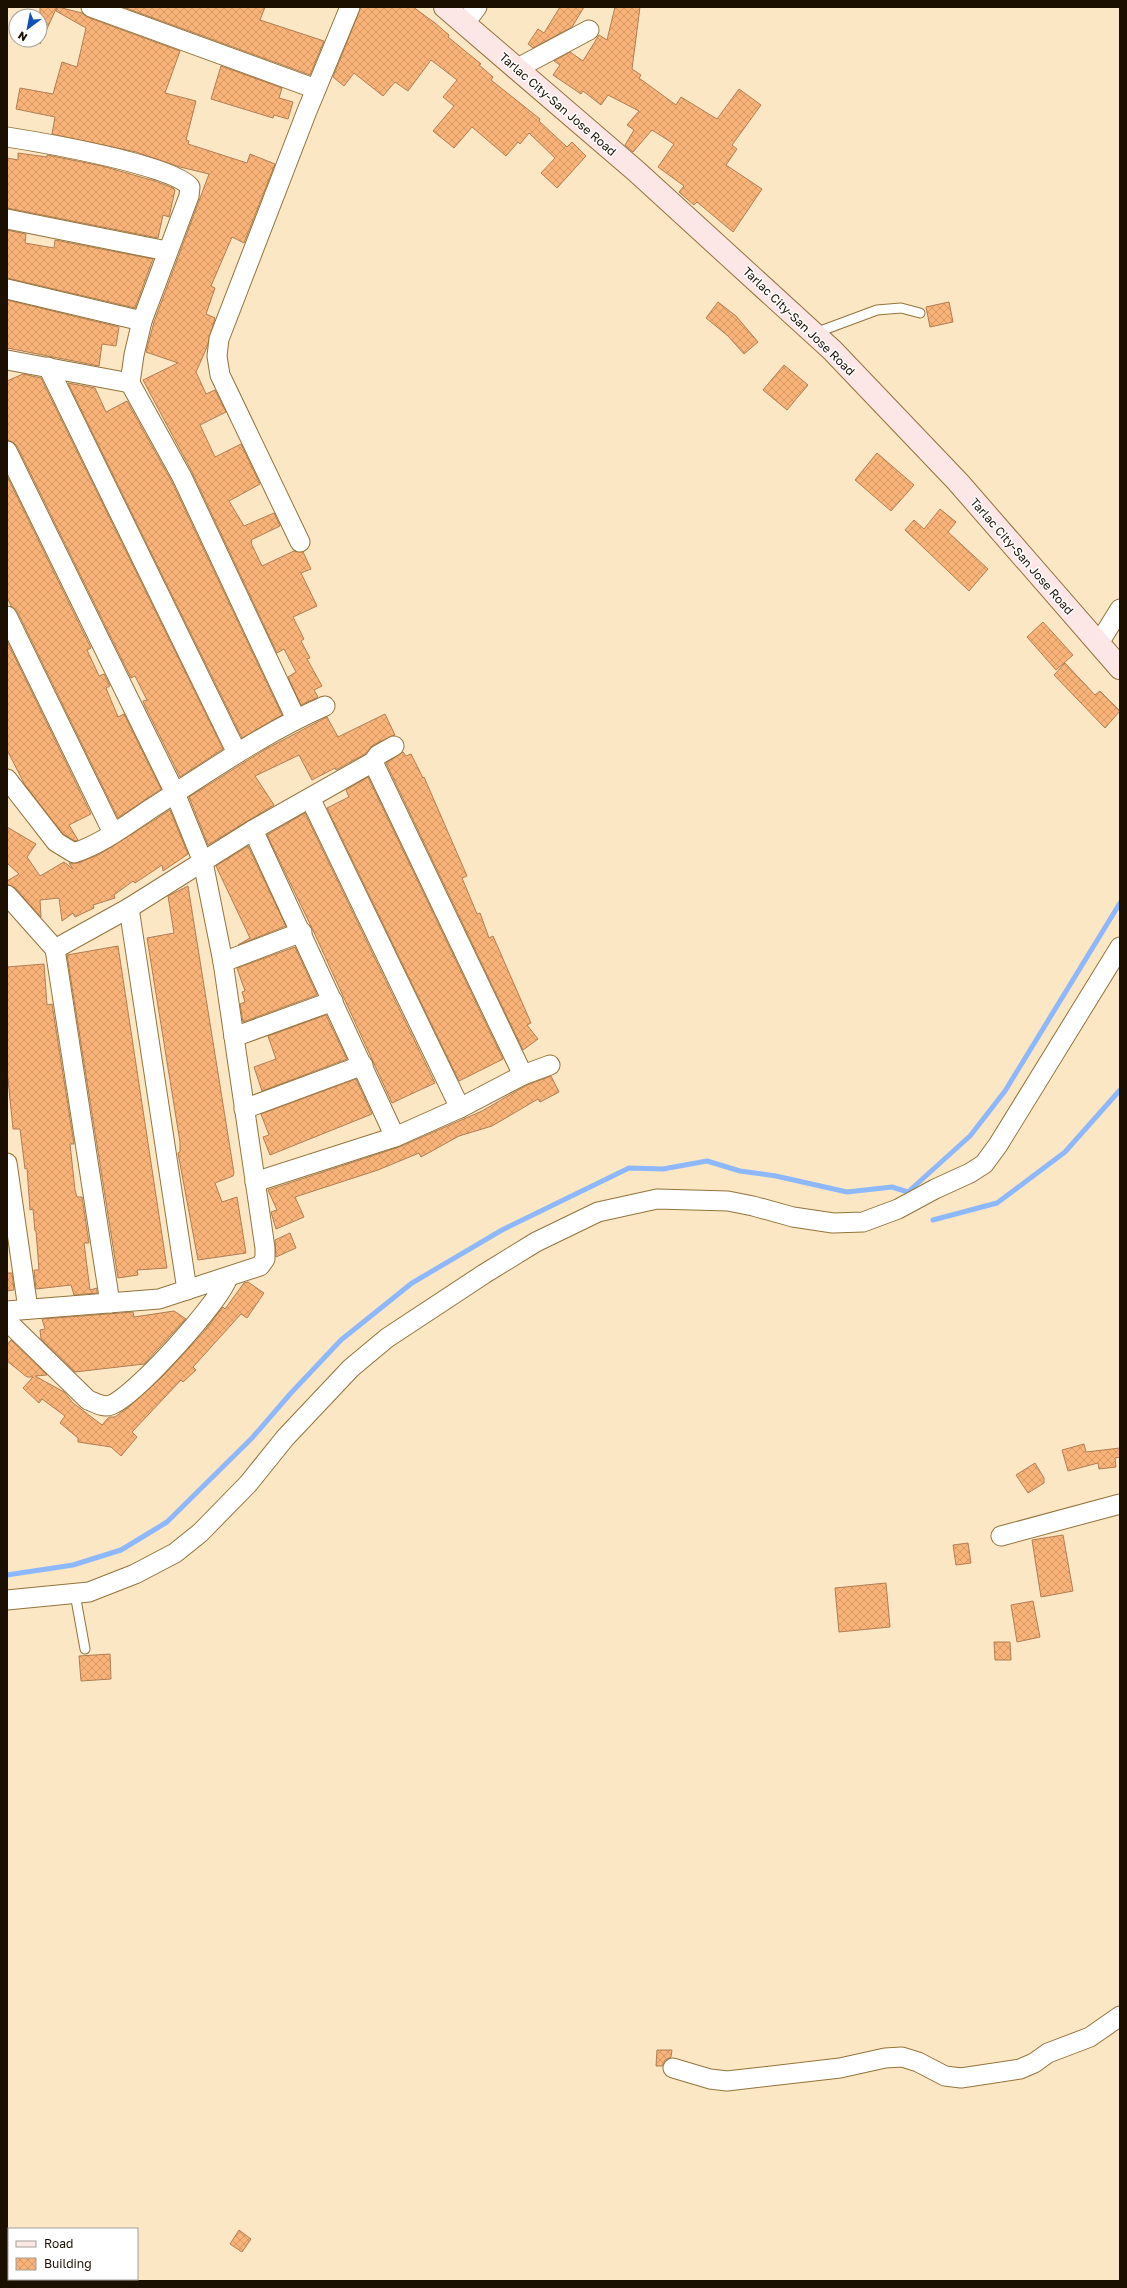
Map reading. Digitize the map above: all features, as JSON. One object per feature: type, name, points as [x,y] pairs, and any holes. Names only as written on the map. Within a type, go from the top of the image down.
[{"type":"main road","name":"Tarlac City-San Jose Road","points":[[445,7],[471,15],[516,69],[636,171],[814,334],[958,482],[1120,668]]},
{"type":"street","points":[[91,7],[316,89]]},
{"type":"street","points":[[300,542],[220,374],[217,356],[219,339],[316,89],[350,7]]},
{"type":"street","points":[[516,69],[589,30]]},
{"type":"street","points":[[7,137],[148,167],[175,176],[188,184],[190,187],[189,196],[142,321],[134,355],[130,383],[182,476],[296,719]]},
{"type":"street","points":[[7,219],[167,252]]},
{"type":"street","points":[[7,289],[142,321]]},
{"type":"street","points":[[7,360],[130,383]]},
{"type":"street","points":[[48,367],[236,752]]},
{"type":"street","points":[[7,451],[175,793],[203,862],[223,962],[265,1248],[265,1259],[260,1266],[159,1299],[7,1311]]},
{"type":"street","points":[[1099,643],[1120,609]]},
{"type":"street","points":[[7,616],[113,833]]},
{"type":"street","points":[[7,779],[56,842],[70,852],[85,850],[236,752],[296,719],[325,706]]},
{"type":"street","points":[[55,949],[129,908],[253,830],[373,762],[378,755],[394,746]]},
{"type":"street","points":[[373,762],[523,1075]]},
{"type":"street","points":[[310,798],[460,1108]]},
{"type":"street","points":[[253,830],[302,932],[395,1137]]},
{"type":"street","points":[[7,895],[55,949],[110,1303]]},
{"type":"street","points":[[129,908],[188,1290]]},
{"type":"street","points":[[223,962],[302,932]]},
{"type":"street","points":[[7,1600],[75,1594],[104,1587],[175,1553],[200,1533],[248,1484],[285,1438],[351,1368],[387,1338],[484,1274],[536,1242],[598,1212],[657,1199],[728,1201],[793,1217],[833,1223],[863,1222],[898,1209],[935,1188],[970,1173],[984,1164],[998,1145],[1120,947]]},
{"type":"street","points":[[234,1037],[333,1001]]},
{"type":"street","points":[[244,1109],[363,1065]]},
{"type":"street","points":[[255,1182],[395,1137],[460,1108],[523,1075],[550,1065]]},
{"type":"street","points":[[7,1163],[28,1309]]},
{"type":"street","points":[[7,1321],[88,1400],[99,1405],[110,1406],[133,1391],[175,1346],[218,1298],[228,1276]]},
{"type":"street","points":[[1001,1536],[1120,1504]]},
{"type":"street","points":[[674,2068],[710,2079],[727,2081],[840,2068],[885,2058],[902,2057],[918,2062],[945,2076],[961,2078],[1020,2069],[1034,2063],[1048,2053],[1090,2037],[1120,2016]]},
{"type":"lane","points":[[814,334],[876,310],[901,308],[920,313]]},
{"type":"lane","points":[[75,1594],[85,1649]]},
{"type":"building","points":[[57,7],[48,27],[48,8],[40,8]]},
{"type":"building","points":[[58,7],[82,13],[87,17],[180,51],[165,93],[196,101],[186,140],[189,141],[188,144],[247,163],[250,154],[275,164],[244,243],[232,237],[211,286],[215,288],[206,314],[215,318],[207,347],[196,372],[206,394],[215,390],[226,412],[200,425],[215,457],[241,444],[260,484],[229,501],[244,526],[274,513],[280,526],[251,540],[262,566],[294,551],[303,552],[311,569],[301,573],[317,606],[293,617],[304,639],[301,641],[310,658],[307,659],[322,686],[314,690],[318,697],[301,705],[288,677],[296,672],[284,649],[277,653],[192,472],[143,380],[178,363],[146,352],[154,322],[209,174],[180,167],[136,152],[52,134],[55,117],[16,109],[20,88],[53,94],[62,62],[77,67],[86,28],[56,11]]},
{"type":"building","points":[[123,7],[265,7],[260,20],[324,41],[310,75]]},
{"type":"building","points":[[361,7],[413,7],[435,23],[449,35],[448,37],[481,64],[479,65],[493,77],[491,80],[540,119],[539,121],[567,147],[572,142],[586,156],[557,188],[541,173],[555,158],[529,133],[520,144],[518,142],[506,156],[472,127],[454,148],[433,131],[454,106],[443,97],[457,80],[431,60],[408,91],[395,82],[383,96],[354,73],[344,86],[333,77]]},
{"type":"building","points":[[560,7],[584,7],[572,27],[533,48],[528,44],[538,29],[544,33]]},
{"type":"building","points":[[615,7],[640,7],[632,69],[641,75],[639,78],[676,105],[681,97],[717,119],[739,89],[761,105],[732,145],[737,149],[726,165],[762,189],[733,232],[697,202],[694,205],[679,192],[684,186],[658,167],[674,144],[652,130],[633,152],[625,145],[634,130],[627,125],[639,111],[608,95],[601,105],[583,91],[581,94],[553,75],[560,65],[554,61],[570,52],[583,61],[599,35],[607,40]]},
{"type":"building","points":[[221,66],[282,88],[279,98],[293,102],[288,119],[274,115],[273,118],[211,99]]},
{"type":"building","points":[[18,153],[47,157],[47,155],[102,166],[155,181],[173,188],[175,190],[169,217],[163,215],[158,238],[7,208],[7,158],[18,160]]},
{"type":"building","points":[[7,230],[26,234],[25,243],[54,248],[55,240],[153,259],[135,308],[7,278]]},
{"type":"building","points":[[7,300],[119,327],[116,346],[102,344],[99,366],[7,348]]},
{"type":"building","points":[[718,302],[736,316],[758,342],[744,354],[728,336],[706,318]]},
{"type":"building","points":[[949,302],[953,322],[930,327],[926,307]]},
{"type":"building","points":[[784,365],[808,385],[787,410],[763,390]]},
{"type":"building","points":[[23,374],[41,378],[223,749],[180,777],[145,706],[143,701],[147,700],[135,676],[131,678],[17,446],[13,442],[7,440],[7,381]]},
{"type":"building","points":[[68,383],[95,388],[106,412],[127,401],[172,482],[282,715],[242,738]]},
{"type":"building","points":[[877,453],[914,485],[891,511],[855,480]]},
{"type":"building","points":[[7,476],[91,648],[87,650],[99,676],[104,674],[110,686],[106,688],[118,717],[124,714],[161,789],[118,818],[17,611],[11,606],[7,597]]},
{"type":"building","points":[[940,509],[956,522],[948,532],[988,569],[969,591],[905,530],[914,520],[924,529]]},
{"type":"building","points":[[1043,622],[1073,655],[1056,670],[1027,637]]},
{"type":"building","points":[[7,641],[91,814],[69,825],[78,840],[75,841],[63,834],[25,785],[7,750]]},
{"type":"building","points":[[1065,663],[1095,695],[1100,691],[1120,711],[1105,728],[1054,675]]},
{"type":"building","points":[[385,714],[395,735],[373,745],[365,754],[336,770],[335,768],[312,780],[299,755],[255,776],[274,805],[208,845],[189,797],[264,750],[327,717],[338,737]]},
{"type":"building","points":[[403,752],[406,756],[411,754],[423,778],[424,777],[467,876],[462,878],[477,914],[480,913],[489,938],[493,936],[531,1023],[527,1025],[538,1039],[523,1050],[386,763]]},
{"type":"building","points":[[368,777],[503,1059],[459,1081],[327,808],[349,797],[346,790]]},
{"type":"building","points":[[170,810],[188,854],[163,871],[162,865],[135,883],[133,881],[114,895],[115,898],[93,905],[94,908],[75,917],[73,913],[62,921],[59,898],[40,900],[41,917],[15,888],[7,884],[7,881],[19,874],[7,863],[7,827],[36,844],[27,857],[40,876],[64,862],[73,869],[69,863],[78,863],[100,854]]},
{"type":"building","points":[[305,813],[435,1083],[392,1103],[312,928],[267,835]]},
{"type":"building","points":[[248,846],[286,926],[238,945],[250,938],[216,866]]},
{"type":"building","points":[[188,886],[234,1173],[233,1176],[215,1183],[222,1202],[237,1197],[246,1253],[198,1260],[178,1153],[180,1152],[180,1142],[147,938],[174,933],[168,896]]},
{"type":"building","points":[[118,946],[167,1268],[137,1270],[138,1275],[118,1278],[67,955]]},
{"type":"building","points":[[295,947],[317,995],[243,1022],[240,1004],[245,1002],[242,992],[245,991],[237,968]]},
{"type":"building","points":[[44,964],[47,1005],[52,1004],[74,1144],[70,1144],[75,1190],[77,1197],[82,1197],[89,1243],[84,1243],[90,1290],[97,1288],[97,1293],[74,1295],[71,1285],[36,1289],[34,1270],[39,1270],[36,1231],[33,1209],[30,1210],[27,1168],[25,1169],[20,1129],[13,1129],[7,1069],[7,967]]},
{"type":"building","points":[[326,1015],[347,1059],[262,1091],[254,1067],[276,1059],[268,1036]]},
{"type":"building","points":[[551,1076],[559,1092],[540,1102],[538,1099],[492,1126],[459,1136],[421,1157],[419,1153],[378,1170],[295,1197],[304,1217],[276,1229],[271,1212],[277,1210],[268,1190],[399,1147],[482,1111],[527,1085]]},
{"type":"building","points":[[356,1079],[372,1114],[270,1155],[263,1137],[269,1135],[261,1114]]},
{"type":"building","points":[[290,1233],[296,1248],[276,1257],[275,1240]]},
{"type":"building","points":[[7,1273],[12,1273],[14,1290],[7,1291]]},
{"type":"building","points":[[248,1282],[264,1293],[247,1318],[241,1314],[193,1367],[196,1370],[183,1382],[181,1380],[132,1432],[137,1437],[121,1456],[111,1447],[78,1442],[78,1438],[60,1423],[65,1416],[42,1399],[39,1403],[23,1388],[33,1377],[27,1377],[7,1361],[7,1345],[11,1340],[47,1375],[35,1376],[64,1392],[73,1403],[102,1425],[109,1417],[115,1417],[130,1406],[164,1375],[203,1333],[223,1307],[225,1309],[244,1283]]},
{"type":"building","points":[[174,1311],[186,1319],[144,1364],[75,1372],[41,1339],[40,1330],[45,1329],[42,1319],[133,1312],[134,1317]]},
{"type":"building","points":[[1084,1444],[1086,1452],[1120,1448],[1120,1457],[1115,1458],[1116,1467],[1099,1469],[1098,1463],[1068,1471],[1062,1450]]},
{"type":"building","points":[[1035,1463],[1044,1478],[1044,1483],[1028,1493],[1016,1475]]},
{"type":"building","points":[[1063,1535],[1073,1591],[1041,1597],[1032,1540]]},
{"type":"building","points":[[968,1543],[971,1563],[956,1565],[953,1545]]},
{"type":"building","points":[[886,1583],[890,1627],[839,1632],[835,1588]]},
{"type":"building","points":[[1033,1601],[1040,1637],[1017,1642],[1011,1605]]},
{"type":"building","points":[[994,1642],[1010,1642],[1011,1660],[995,1660]]},
{"type":"building","points":[[110,1654],[111,1679],[81,1681],[79,1656]]},
{"type":"building","points":[[657,2050],[672,2050],[671,2057],[665,2060],[662,2066],[656,2066]]},
{"type":"building","points":[[239,2230],[251,2239],[242,2252],[230,2244]]},
{"type":"waterway","points":[[7,1575],[73,1565],[121,1550],[167,1522],[252,1438],[291,1393],[341,1340],[412,1283],[502,1230],[629,1168],[663,1169],[707,1161],[740,1171],[776,1176],[847,1192],[892,1187],[908,1192],[970,1136],[1005,1091],[1120,903]]},
{"type":"waterway","points":[[933,1220],[997,1203],[1065,1152],[1120,1090]]}]
